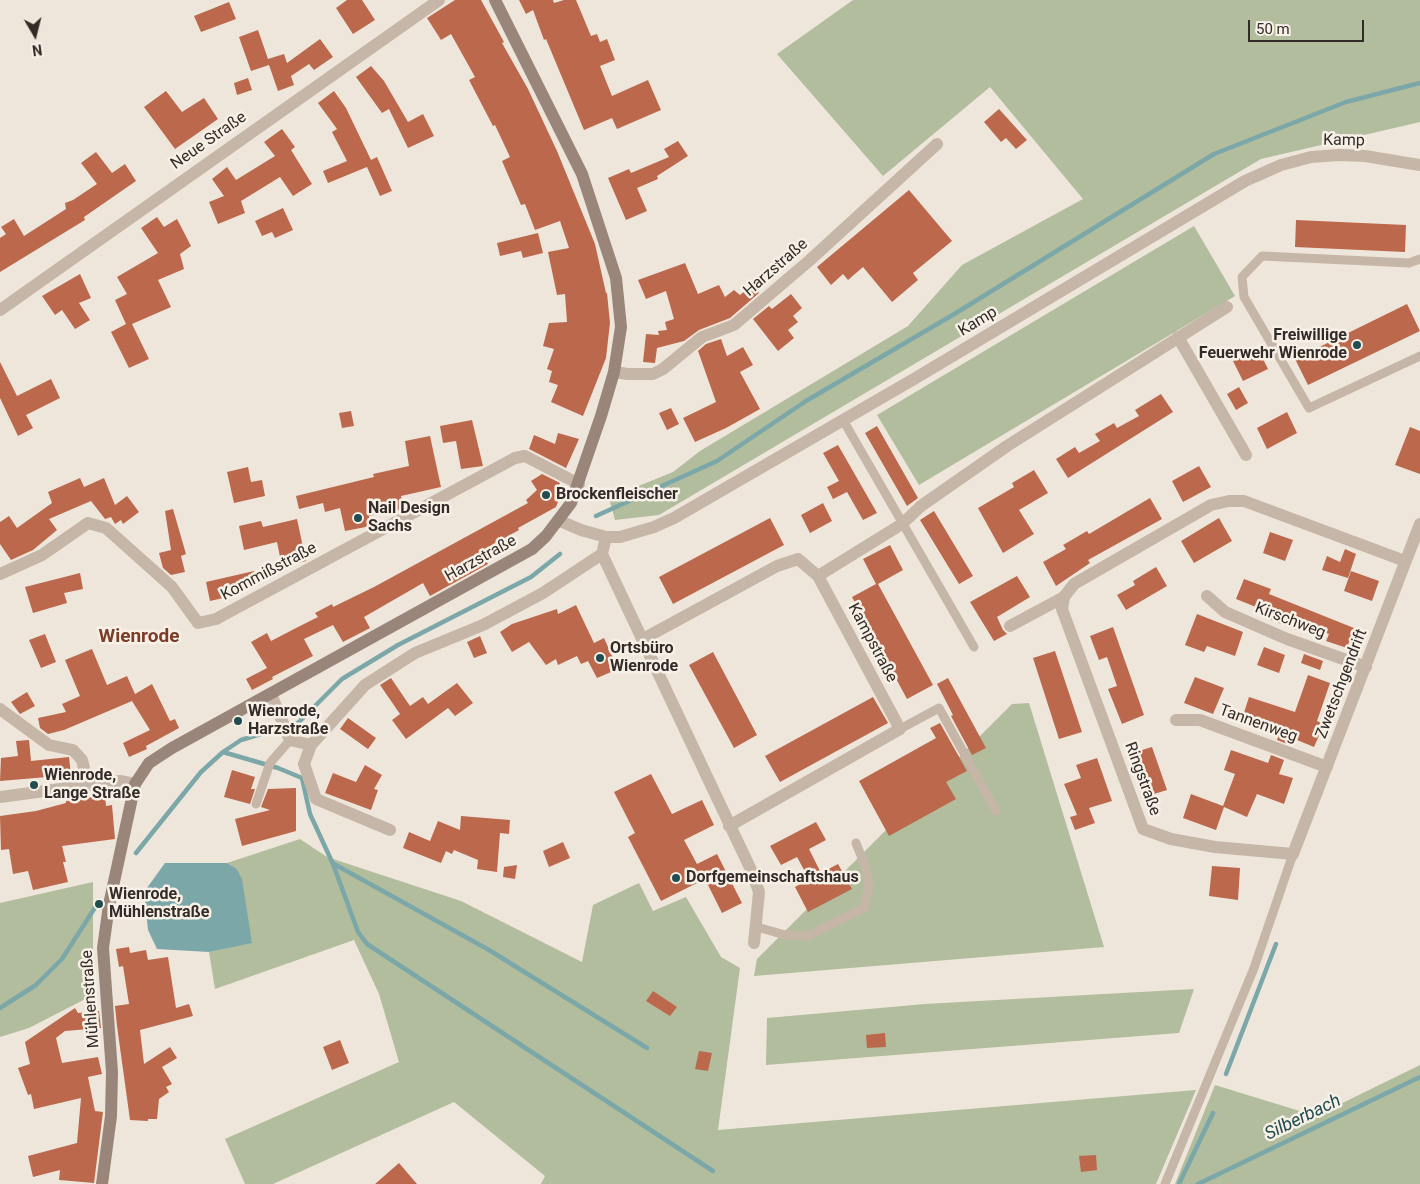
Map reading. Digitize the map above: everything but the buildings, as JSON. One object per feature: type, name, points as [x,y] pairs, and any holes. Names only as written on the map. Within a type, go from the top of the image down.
[{"type":"main road","name":"Harzstraße","points":[[136,784],[150,763],[172,748],[518,557],[546,536],[571,503],[614,372],[621,327],[620,298],[603,232],[582,174],[494,0]]},
{"type":"main road","name":"Mühlenstraße","points":[[102,1184],[111,1116],[112,1072],[103,948],[136,784]]},
{"type":"street","name":"Neue Straße","points":[[0,310],[439,0]]},
{"type":"street","name":"Harzstraße","points":[[614,372],[635,375],[653,374],[663,369],[702,337],[734,325],[810,260],[938,144]]},
{"type":"street","name":"Kamp","points":[[560,520],[581,530],[606,537],[620,537],[634,534],[674,518],[843,420],[1245,181],[1281,166],[1312,157],[1365,156],[1420,166]]},
{"type":"street","points":[[818,576],[902,524],[921,506],[1006,446],[1227,307]]},
{"type":"street","points":[[1178,337],[1246,455]]},
{"type":"street","name":"Kommißstraße","points":[[0,574],[42,555],[88,523],[106,528],[172,587],[198,624],[216,619],[515,458],[525,456],[578,484]]},
{"type":"street","points":[[1010,626],[1064,596],[1074,584],[1211,505],[1229,501],[1244,501],[1405,561]]},
{"type":"street","name":"Zwetschgendrift","points":[[1293,854],[1420,524]]},
{"type":"street","points":[[606,537],[602,554],[752,872],[759,892],[757,928],[754,943]]},
{"type":"street","points":[[390,830],[316,799],[304,764],[311,745],[365,685],[415,653],[483,625],[543,593],[602,554]]},
{"type":"street","name":"Kampstraße","points":[[643,639],[777,566],[798,559],[818,576],[900,729]]},
{"type":"street","name":"Ringstraße","points":[[1064,596],[1062,609],[1143,829],[1171,839],[1215,847],[1293,854]]},
{"type":"street","name":"Kirschweg","points":[[1207,596],[1224,612],[1287,639],[1366,667]]},
{"type":"street","points":[[271,694],[289,737],[311,745]]},
{"type":"street","points":[[0,709],[49,745],[73,750],[82,760],[88,785]]},
{"type":"street","name":"Tannenweg","points":[[1176,720],[1200,720],[1327,767]]},
{"type":"street","points":[[729,826],[900,729]]},
{"type":"street","points":[[0,797],[120,781],[136,784]]},
{"type":"lane","points":[[1420,258],[1409,263],[1262,256],[1242,277],[1244,297],[1309,408],[1420,356]]},
{"type":"lane","points":[[843,420],[974,647]]},
{"type":"lane","points":[[900,729],[939,708],[996,811]]},
{"type":"lane","points":[[256,804],[269,767],[289,737]]},
{"type":"lane","points":[[757,928],[785,935],[807,936],[864,908],[869,887],[866,868],[856,843]]},
{"type":"lane","points":[[1165,1184],[1254,968],[1293,854]]},
{"type":"green space","points":[[853,0],[1420,0],[1420,122],[1261,159],[659,515],[615,520],[609,498],[673,472],[700,451],[908,326],[962,265],[1083,199],[990,87],[883,176],[777,54]]},
{"type":"green space","points":[[1194,226],[1235,296],[919,485],[877,415]]},
{"type":"green space","points":[[1029,703],[1104,947],[754,976],[757,959],[1012,704]]},
{"type":"green space","points":[[300,839],[327,857],[461,901],[582,962],[593,905],[639,883],[653,911],[686,897],[721,957],[740,968],[718,1130],[1196,1090],[1156,1184],[541,1184],[545,1176],[454,1102],[273,1184],[245,1184],[225,1139],[399,1062],[379,994],[354,940],[215,989],[209,952],[252,942],[236,868],[227,863]]},
{"type":"green space","points":[[93,882],[93,995],[29,1028],[0,1037],[0,903]]},
{"type":"green space","points":[[1194,989],[1179,1033],[766,1065],[767,1018],[925,1004]]},
{"type":"green space","points":[[1420,1065],[1420,1184],[1175,1184],[1215,1085],[1316,1116]]},
{"type":"water","points":[[165,863],[227,863],[236,868],[242,879],[252,943],[209,952],[157,949],[148,930],[144,892]]},
{"type":"waterway","points":[[596,516],[717,461],[806,401],[956,313],[1214,154],[1346,102],[1420,83]]},
{"type":"waterway","points":[[136,853],[201,772],[223,752],[241,740],[298,723],[342,679],[398,645],[531,577],[560,554]]},
{"type":"waterway","points":[[223,752],[278,768],[302,778],[310,814],[333,864],[358,932],[367,944],[713,1171]]},
{"type":"waterway","points":[[334,864],[489,950],[647,1048]]},
{"type":"waterway","name":"Silberbach","points":[[0,1008],[36,985],[62,959],[96,906]]},
{"type":"waterway","points":[[1226,1074],[1276,944]]},
{"type":"waterway","name":"Silberbach","points":[[1198,1184],[1420,1077]]},
{"type":"waterway","points":[[1179,1184],[1213,1113]]},
{"type":"place","name":"Freiwillige Feuerwehr Wienrode","points":[[1357,345]]},
{"type":"place","name":"Brockenfleischer","points":[[546,495]]},
{"type":"place","name":"Nail Design Sachs","points":[[358,518]]},
{"type":"place","name":"Ortsbüro Wienrode","points":[[600,658]]},
{"type":"place","name":"Wienrode, Harzstraße","points":[[238,721]]},
{"type":"place","name":"Wienrode, Lange Straße","points":[[34,785]]},
{"type":"place","name":"Dorfgemeinschaftshaus","points":[[676,878]]},
{"type":"place","name":"Wienrode, Mühlenstraße","points":[[99,904]]},
{"type":"district","name":"Wienrode","points":[[139,637]]}]
